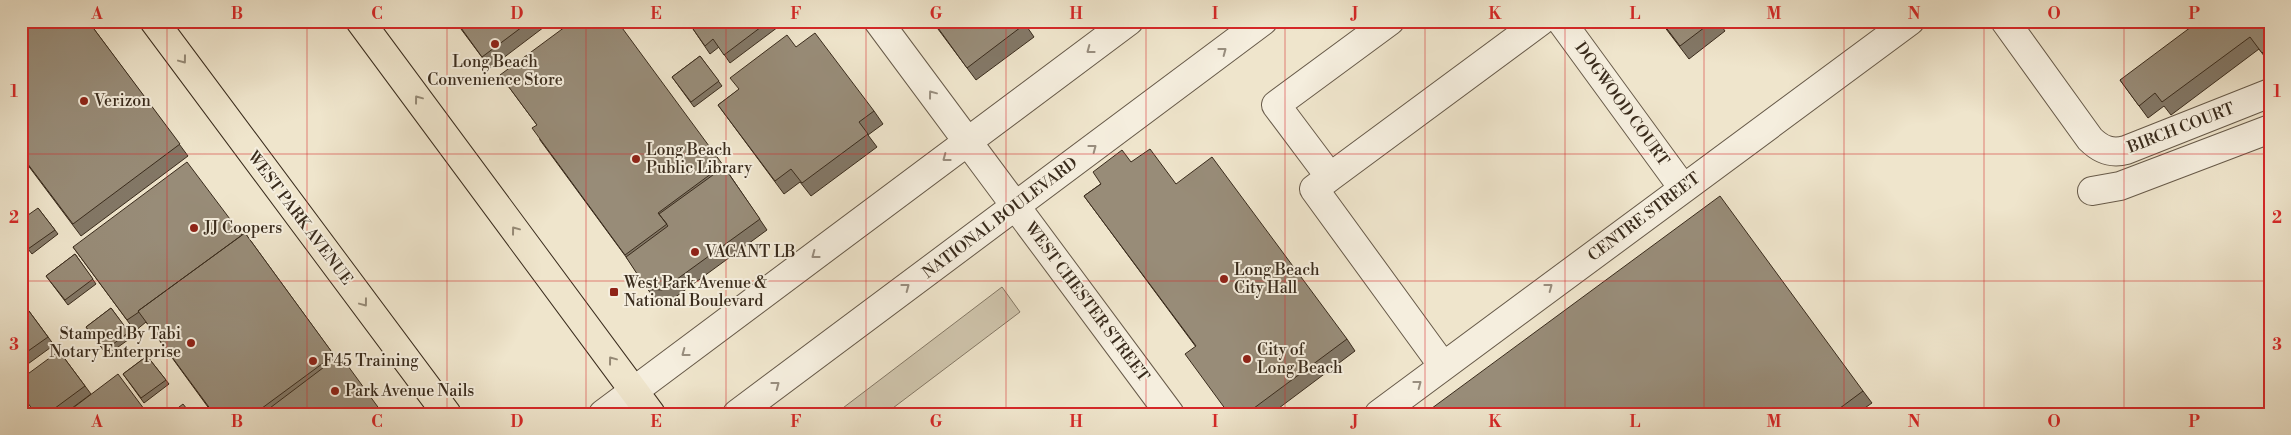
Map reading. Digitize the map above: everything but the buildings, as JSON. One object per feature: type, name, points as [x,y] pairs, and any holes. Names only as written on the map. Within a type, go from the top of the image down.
[{"type":"highway","name":"WEST PARK AVENUE","points":[[154,21],[447,414]]},
{"type":"highway","points":[[360,21],[651,414]]},
{"type":"street","name":"WEST CHESTER STREET","points":[[878,21],[1170,414]]},
{"type":"street","points":[[604,414],[1129,21]]},
{"type":"street","name":"NATIONAL BOULEVARD","points":[[737,414],[1263,21]]},
{"type":"street","points":[[1330,177],[1276,105],[1390,21]]},
{"type":"street","points":[[1444,366],[1314,189],[1541,21]]},
{"type":"street","name":"DOGWOOD COURT","points":[[1561,21],[1683,188]]},
{"type":"street","name":"CENTRE STREET","points":[[1379,414],[1910,21]]},
{"type":"street","name":"BIRCH COURT","points":[[2005,21],[2090,139],[2100,148],[2112,152],[2126,150],[2270,93]]},
{"type":"street","points":[[2092,192],[2120,186],[2270,129]]},
{"type":"shaded area","points":[[1002,287],[1020,312],[885,414],[835,414]]},
{"type":"place","name":"Long Beach Convenience Store","points":[[495,44]]},
{"type":"place","name":"Verizon","points":[[84,101]]},
{"type":"place","name":"Long Beach Public Library","points":[[636,159]]},
{"type":"place","name":"JJ Coopers","points":[[194,228]]},
{"type":"place","name":"VACANT LB","points":[[695,252]]},
{"type":"place","name":"Long Beach City Hall","points":[[1224,279]]},
{"type":"place","name":"West Park Avenue & National Boulevard","points":[[614,292]]},
{"type":"place","name":"Stamped By Tabi Notary Enterprise","points":[[191,343]]},
{"type":"place","name":"City of Long Beach","points":[[1247,359]]},
{"type":"place","name":"F45 Training","points":[[313,361]]},
{"type":"place","name":"Park Avenue Nails","points":[[335,391]]}]
